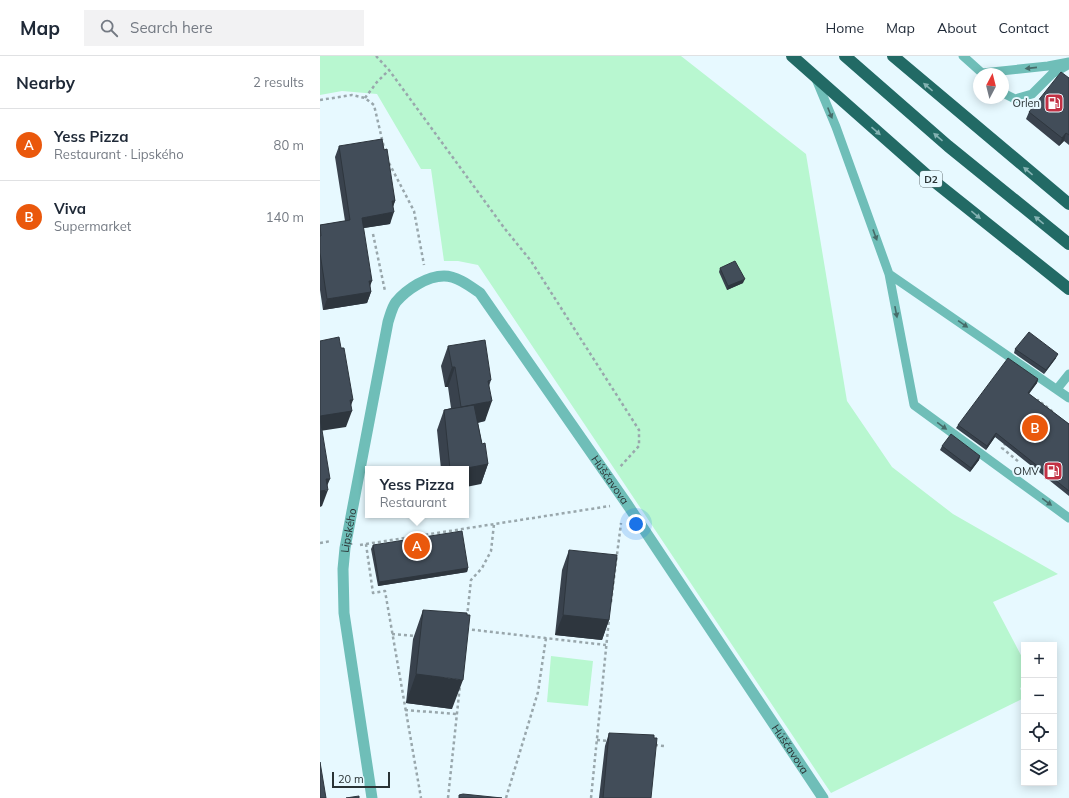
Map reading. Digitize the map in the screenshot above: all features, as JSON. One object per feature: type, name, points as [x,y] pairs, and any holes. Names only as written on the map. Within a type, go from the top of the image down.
[{"type":"highway","name":"D2","points":[[792,56],[930,178],[1069,290]]},
{"type":"highway","points":[[845,56],[948,146],[1069,244]]},
{"type":"highway","points":[[892,56],[1069,204]]},
{"type":"street","name":"Húščavova","points":[[425,281],[445,276],[466,283],[480,293],[609,479],[823,798]]},
{"type":"street","name":"Lipského","points":[[372,798],[344,613],[343,569],[345,548],[388,322],[396,303],[408,291],[425,281]]},
{"type":"lane","points":[[963,56],[977,68]]},
{"type":"lane","points":[[1009,70],[1069,63]]},
{"type":"lane","points":[[1009,96],[1015,99],[1032,94],[1052,74],[1069,63]]},
{"type":"lane","points":[[815,77],[836,127],[889,274],[914,405],[1069,518]]},
{"type":"lane","points":[[889,274],[1069,398]]},
{"type":"lane","points":[[1057,389],[1069,374]]},
{"type":"path","points":[[376,56],[389,70],[505,229],[531,261],[639,430],[639,446],[609,479]]},
{"type":"path","points":[[366,98],[377,82],[389,70]]},
{"type":"path","points":[[320,100],[352,95],[366,98],[374,105],[386,157]]},
{"type":"path","points":[[387,161],[414,211],[425,281]]},
{"type":"path","points":[[373,234],[386,298]]},
{"type":"path","points":[[1033,406],[1038,400],[1057,415]]},
{"type":"path","points":[[1006,442],[1002,448],[1020,463]]},
{"type":"path","points":[[345,548],[613,506]]},
{"type":"path","points":[[611,606],[621,520]]},
{"type":"path","points":[[465,635],[471,580],[482,568],[491,551],[494,524]]},
{"type":"path","points":[[366,544],[373,593],[385,591],[421,798]]},
{"type":"path","points":[[590,798],[610,614]]},
{"type":"path","points":[[466,629],[606,645]]},
{"type":"path","points":[[392,634],[421,637]]},
{"type":"path","points":[[506,798],[538,692],[546,638]]},
{"type":"path","points":[[448,798],[461,678]]},
{"type":"path","points":[[405,710],[457,714]]},
{"type":"path","points":[[597,740],[611,741]]},
{"type":"path","points":[[648,745],[664,746]]},
{"type":"path","points":[[655,753],[656,746]]},
{"type":"green space","points":[[320,56],[681,56],[806,154],[847,401],[892,467],[953,514],[1058,574],[993,602],[1021,655],[1021,699],[831,793],[478,265],[458,261],[444,261],[431,169],[421,169],[377,94],[342,91],[320,95]]},
{"type":"green space","points":[[551,656],[593,661],[588,706],[547,702]]},
{"type":"building","name":"Orlen","points":[[1061,72],[1069,78],[1069,135],[1066,133],[1062,138],[1029,112]]},
{"type":"building","points":[[382,139],[384,150],[387,149],[395,201],[392,201],[394,212],[362,218],[372,281],[369,281],[371,292],[327,299],[320,253],[320,225],[350,220],[339,146]]},
{"type":"building","points":[[735,261],[745,279],[728,286],[720,268]]},
{"type":"building","points":[[1029,332],[1058,354],[1046,370],[1015,349]]},
{"type":"building","points":[[339,337],[341,348],[344,348],[353,400],[350,400],[352,411],[320,416],[320,341]]},
{"type":"building","points":[[485,340],[491,380],[488,381],[492,401],[461,407],[455,367],[452,367],[448,346]]},
{"type":"building","points":[[1008,358],[1038,379],[1028,393],[1069,424],[1069,491],[996,433],[987,446],[958,425]]},
{"type":"building","points":[[474,405],[482,444],[485,443],[488,464],[469,468],[469,466],[450,466],[444,410]]},
{"type":"building","points":[[320,418],[330,479],[326,479],[328,490],[320,491]]},
{"type":"building","points":[[951,434],[980,456],[971,468],[942,446]]},
{"type":"building","points":[[462,531],[468,568],[379,582],[373,545]]},
{"type":"building","points":[[569,550],[617,555],[609,620],[563,615]]},
{"type":"building","points":[[423,610],[467,613],[467,615],[470,615],[463,680],[416,674]]},
{"type":"building","points":[[609,733],[654,735],[654,738],[657,738],[651,798],[603,798]]},
{"type":"building","points":[[320,762],[326,798],[320,798]]},
{"type":"building","points":[[463,794],[502,798],[459,798],[459,795]]},
{"type":"building","points":[[359,796],[359,798],[346,798]]},
{"type":"place","name":"Orlen","points":[[1054,103]]},
{"type":"place","name":"Viva","points":[[1035,428]]},
{"type":"place","name":"OMV","points":[[1053,471]]},
{"type":"place","name":"Yess Pizza","points":[[417,546]]}]
